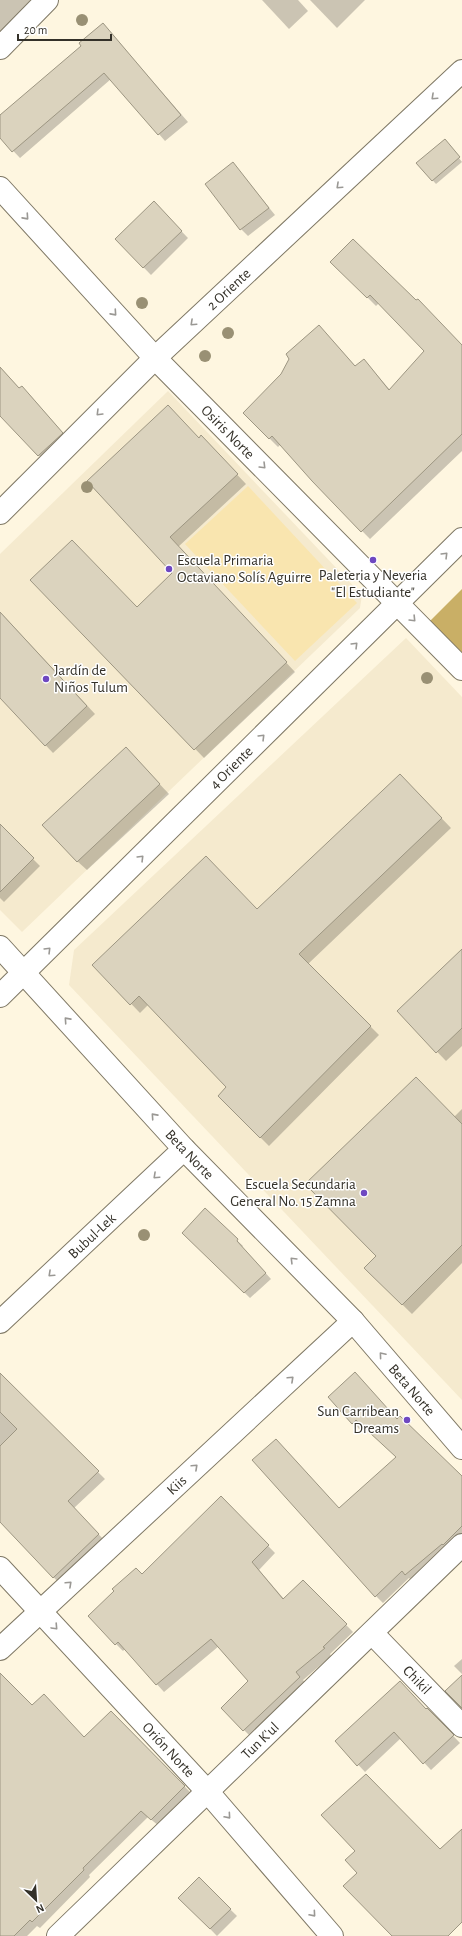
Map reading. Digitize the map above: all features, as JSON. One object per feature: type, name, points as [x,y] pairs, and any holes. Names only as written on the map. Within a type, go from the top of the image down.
[{"type":"street","points":[[0,48],[48,0]]},
{"type":"street","name":"2 Oriente","points":[[0,513],[155,358],[462,71]]},
{"type":"street","name":"Osiris Norte","points":[[0,188],[155,358],[398,602],[462,669]]},
{"type":"street","name":"4 Oriente","points":[[0,996],[25,973],[462,539]]},
{"type":"street","name":"Beta Norte","points":[[0,947],[184,1149],[353,1321],[462,1448]]},
{"type":"street","name":"Bubul-Lek","points":[[0,1322],[184,1149]]},
{"type":"street","name":"Kiis","points":[[0,1649],[353,1321]]},
{"type":"street","name":"Tun K'ul","points":[[58,1936],[462,1546]]},
{"type":"street","name":"Orión Norte","points":[[0,1568],[207,1791],[332,1936]]},
{"type":"street","name":"Chikil","points":[[372,1632],[462,1726]]},
{"type":"shaded area","name":"Escuela Primaria Octaviano Solís Aguirre","points":[[168,391],[362,595],[360,608],[22,932],[0,910],[0,554]]},
{"type":"shaded area","points":[[248,486],[357,603],[295,661],[185,544]]},
{"type":"shaded area","points":[[462,589],[462,654],[429,622]]},
{"type":"shaded area","name":"Escuela Secundaria General No. 15 Zamna","points":[[406,638],[462,697],[462,1400],[69,985],[74,950]]},
{"type":"building","points":[[103,23],[181,115],[158,135],[104,73],[12,152],[0,138],[0,115],[81,46],[79,43]]},
{"type":"building","points":[[445,139],[460,157],[432,181],[416,163]]},
{"type":"building","points":[[233,162],[269,208],[240,230],[205,184]]},
{"type":"building","points":[[154,201],[182,231],[143,268],[115,239]]},
{"type":"building","points":[[353,239],[416,300],[418,299],[462,345],[462,434],[361,532],[312,481],[272,436],[269,439],[243,413],[281,374],[289,359],[286,354],[319,325],[355,366],[364,359],[389,390],[424,351],[370,295],[367,298],[330,262]]},
{"type":"building","points":[[0,367],[19,388],[22,386],[63,433],[38,456],[0,416]]},
{"type":"building","points":[[168,405],[199,438],[201,435],[238,474],[170,537],[287,662],[194,750],[30,580],[72,540],[137,607],[172,573],[87,481]]},
{"type":"building","points":[[0,612],[87,706],[45,746],[0,698]]},
{"type":"building","points":[[126,747],[160,784],[77,862],[42,825]]},
{"type":"building","points":[[400,774],[442,818],[299,954],[371,1026],[260,1138],[218,1096],[226,1087],[139,996],[130,1005],[92,965],[206,856],[257,909]]},
{"type":"building","points":[[0,824],[34,858],[0,892]]},
{"type":"building","points":[[462,949],[462,1028],[436,1053],[397,1011]]},
{"type":"building","points":[[416,1077],[462,1124],[462,1245],[402,1305],[364,1268],[376,1256],[305,1184]]},
{"type":"building","points":[[205,1208],[238,1239],[237,1241],[266,1273],[244,1293],[182,1233]]},
{"type":"building","points":[[355,1372],[397,1419],[400,1416],[462,1476],[462,1526],[443,1545],[442,1544],[405,1575],[402,1571],[375,1597],[252,1460],[276,1439],[339,1508],[396,1457],[356,1420],[352,1424],[328,1397]]},
{"type":"building","points":[[0,1373],[99,1471],[68,1501],[99,1534],[53,1578],[0,1522],[0,1446],[17,1429],[0,1412]]},
{"type":"building","points":[[221,1496],[269,1545],[252,1562],[283,1599],[303,1580],[347,1624],[323,1647],[325,1648],[296,1672],[300,1677],[243,1731],[221,1708],[248,1681],[211,1639],[156,1685],[118,1642],[115,1645],[88,1616],[114,1591],[112,1589],[136,1568],[142,1574]]},
{"type":"building","points":[[0,1673],[32,1705],[44,1694],[84,1737],[111,1711],[185,1786],[151,1820],[141,1811],[83,1868],[84,1870],[32,1922],[30,1920],[14,1936],[0,1936]]},
{"type":"building","points":[[462,1675],[462,1708],[445,1691]]},
{"type":"building","points":[[400,1681],[426,1709],[427,1708],[454,1735],[423,1764],[394,1732],[357,1766],[335,1741]]},
{"type":"building","points":[[366,1774],[440,1849],[462,1829],[462,1922],[448,1936],[392,1936],[343,1886],[357,1873],[345,1860],[355,1851],[321,1815]]},
{"type":"building","points":[[199,1877],[231,1909],[210,1929],[178,1898]]},
{"type":"place","name":"Paleteria y Neveria \"El Estudiante\"","points":[[373,560]]},
{"type":"place","name":"Escuela Primaria Octaviano Solís Aguirre","points":[[169,569]]},
{"type":"place","name":"Jardín de Niños Tulum","points":[[46,679]]},
{"type":"place","name":"Escuela Secundaria General No. 15 Zamna","points":[[364,1193]]},
{"type":"place","name":"Sun Carribean Dreams","points":[[407,1420]]}]
